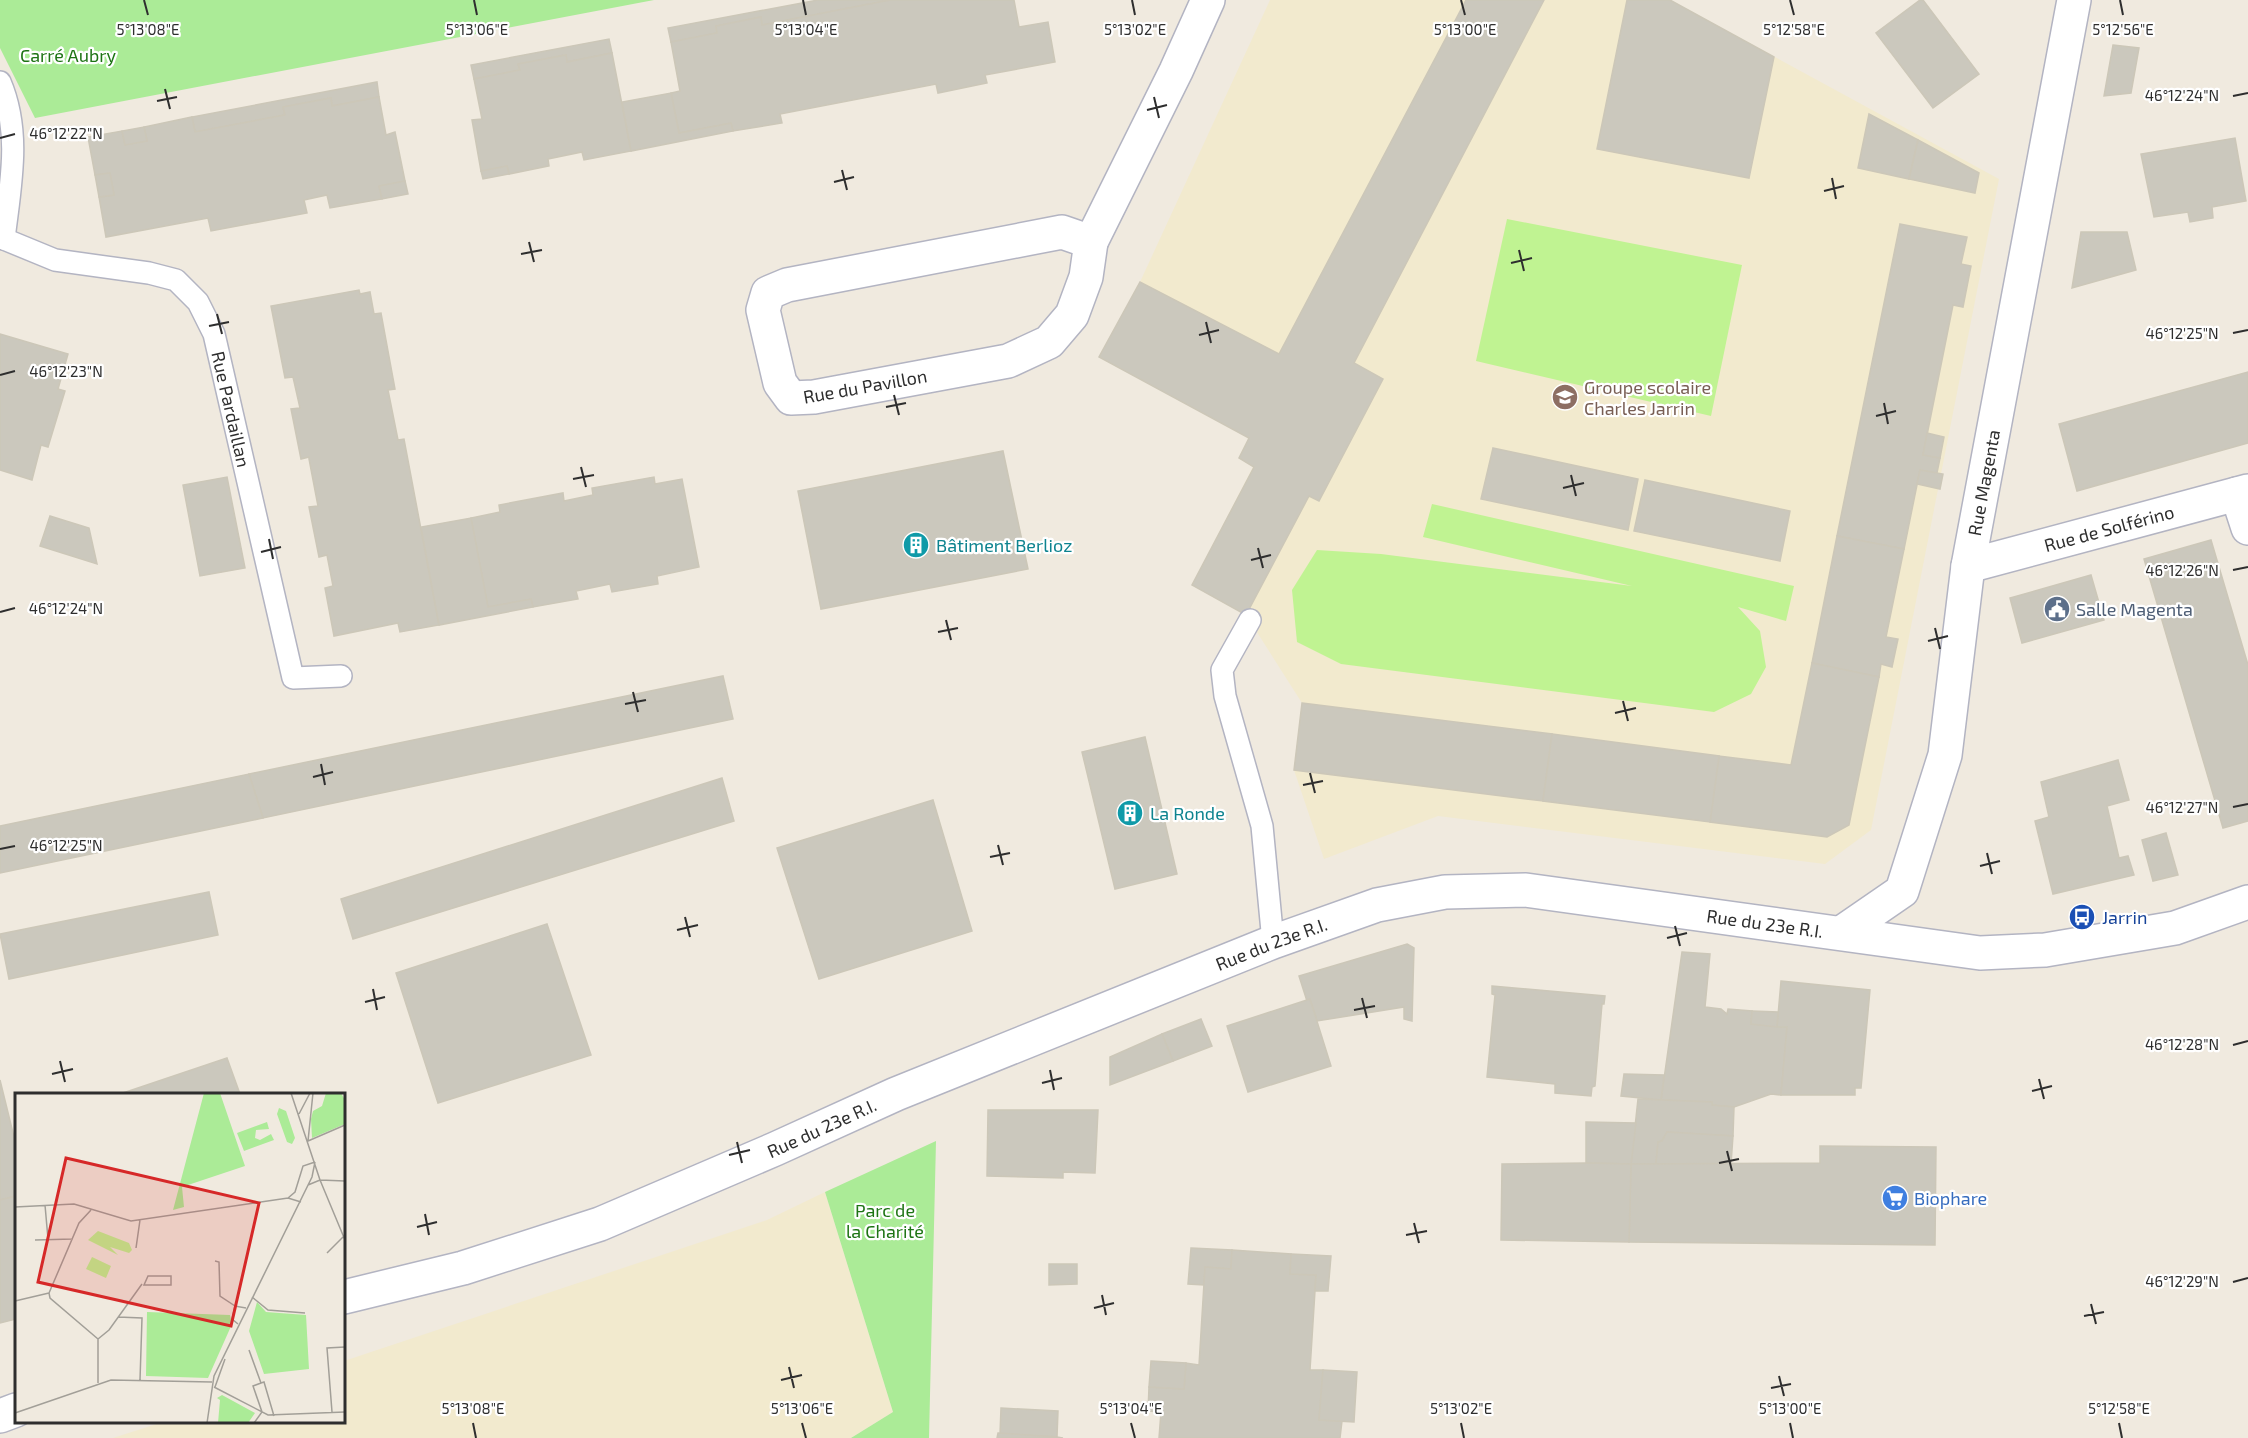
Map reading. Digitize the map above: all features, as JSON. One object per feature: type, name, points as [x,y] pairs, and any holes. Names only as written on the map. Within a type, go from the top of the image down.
[{"type":"street","name":"Rue du Pavillon","points":[[1091,242],[1062,232],[787,285],[768,293],[763,310],[780,383],[791,398],[814,397],[1008,361],[1049,342],[1072,315],[1086,277],[1091,242],[1176,71],[1208,0]]},
{"type":"street","name":"Rue Magenta","points":[[1841,933],[1902,891],[1945,755],[1968,566],[2074,0]]},
{"type":"street","name":"Rue de Solférino","points":[[1968,566],[2242,493]]},
{"type":"street","points":[[2242,493],[2248,528]]},
{"type":"street","name":"Rue du 23e R.I.","points":[[345,1297],[463,1268],[600,1224],[896,1094],[1273,942],[1377,905],[1445,892],[1516,890],[1980,953],[2045,950],[2175,928],[2248,902]]},
{"type":"street","points":[[0,1416],[15,1410]]},
{"type":"lane","name":"Rue Pardaillan","points":[[0,82],[12,129],[14,157],[2,239],[55,260],[149,273],[176,280],[198,302],[214,334],[293,678],[341,676]]},
{"type":"lane","points":[[1250,620],[1222,670],[1225,696],[1262,826],[1273,942]]},
{"type":"shaded area","name":"Groupe scolaire Charles Jarrin","points":[[1270,0],[1670,0],[1999,179],[1871,830],[1825,864],[1438,816],[1324,859],[1294,770],[1302,703],[1246,615],[1192,585],[1253,467],[1239,458],[1249,438],[1099,357],[1140,282]]},
{"type":"shaded area","points":[[825,1192],[893,1412],[851,1438],[113,1438],[160,1423],[345,1423],[345,1361],[767,1220]]},
{"type":"green space","name":"Carré Aubry","points":[[0,0],[654,0],[35,118],[0,48]]},
{"type":"green space","points":[[1507,219],[1742,265],[1711,416],[1476,361]]},
{"type":"green space","points":[[1432,504],[1794,586],[1786,621],[1738,607],[1760,631],[1766,667],[1751,694],[1714,712],[1341,664],[1297,642],[1292,590],[1317,550],[1381,554],[1632,586],[1423,537]]},
{"type":"green space","name":"Parc de la Charité","points":[[936,1141],[929,1438],[851,1438],[893,1412],[825,1192]]},
{"type":"building","points":[[818,0],[890,0],[762,25],[761,17],[716,26],[717,33],[671,42],[668,28]]},
{"type":"building","points":[[890,0],[1014,0],[1019,27],[1048,22],[1055,62],[985,75],[987,83],[938,93],[936,84],[780,114],[782,123],[733,131],[731,123],[679,133],[671,93],[680,91],[671,42],[717,33],[716,26],[761,17],[762,25]]},
{"type":"building","points":[[1466,0],[1544,0],[1354,363],[1383,379],[1319,501],[1309,496],[1246,615],[1192,585],[1254,467],[1239,458],[1249,438],[1099,357],[1140,282],[1279,354]]},
{"type":"building","points":[[1627,0],[1670,0],[1774,57],[1749,178],[1597,149]]},
{"type":"building","points":[[1923,0],[1979,74],[1933,108],[1876,33]]},
{"type":"building","points":[[609,39],[612,53],[567,62],[566,55],[518,64],[520,70],[474,79],[471,65]]},
{"type":"building","points":[[2113,45],[2139,48],[2131,93],[2104,96]]},
{"type":"building","points":[[612,53],[631,151],[584,160],[582,152],[548,159],[549,166],[509,174],[507,166],[481,171],[472,120],[482,119],[474,79],[520,70],[518,64],[566,55],[567,62]]},
{"type":"building","points":[[377,82],[379,97],[332,106],[331,98],[283,107],[285,115],[195,132],[192,117]]},
{"type":"building","points":[[671,93],[679,133],[731,123],[733,131],[631,151],[622,102]]},
{"type":"building","points":[[379,97],[386,135],[395,132],[405,181],[379,186],[382,199],[330,208],[327,195],[304,200],[307,213],[211,231],[208,218],[106,237],[99,197],[114,195],[110,173],[95,175],[88,137],[122,131],[125,145],[147,141],[144,127],[192,117],[195,132],[285,115],[283,107],[331,98],[332,106]]},
{"type":"building","points":[[1869,114],[1918,140],[1909,179],[1858,168]]},
{"type":"building","points":[[144,127],[147,141],[125,145],[122,131]]},
{"type":"building","points":[[2235,138],[2246,201],[2212,207],[2213,218],[2190,222],[2188,212],[2154,217],[2141,154]]},
{"type":"building","points":[[1918,140],[1979,173],[1975,193],[1909,179]]},
{"type":"building","points":[[507,166],[509,174],[483,179],[481,171]]},
{"type":"building","points":[[110,173],[114,195],[99,197],[95,175]]},
{"type":"building","points":[[405,181],[408,194],[382,199],[379,186]]},
{"type":"building","points":[[1900,224],[1967,237],[1961,264],[1971,266],[1963,307],[1953,305],[1923,455],[1940,458],[1937,473],[1920,470],[1904,549],[1837,536]]},
{"type":"building","points":[[2081,232],[2127,232],[2136,270],[2072,288]]},
{"type":"building","points":[[359,290],[360,294],[370,292],[374,314],[381,313],[395,389],[388,390],[398,440],[404,439],[439,625],[400,632],[398,623],[334,636],[325,588],[333,586],[327,555],[319,557],[309,507],[318,506],[309,457],[301,459],[291,409],[300,408],[293,377],[285,378],[271,306]]},
{"type":"building","points":[[0,334],[68,354],[58,389],[65,391],[48,447],[41,445],[32,480],[0,470]]},
{"type":"building","points":[[2248,372],[2248,443],[2077,491],[2059,424]]},
{"type":"building","points":[[1927,433],[1944,437],[1940,458],[1923,455]]},
{"type":"building","points":[[1493,448],[1638,479],[1628,530],[1481,499]]},
{"type":"building","name":"Bâtiment Berlioz","points":[[1003,451],[1028,569],[821,609],[798,491]]},
{"type":"building","points":[[1920,470],[1943,474],[1940,489],[1917,484]]},
{"type":"building","points":[[227,477],[245,568],[200,576],[183,485]]},
{"type":"building","points":[[654,477],[655,484],[682,479],[699,567],[657,576],[658,584],[612,592],[610,584],[576,591],[578,599],[533,607],[531,599],[488,607],[471,518],[500,512],[499,505],[563,493],[564,501],[593,495],[592,488]]},
{"type":"building","points":[[1645,480],[1790,511],[1780,561],[1634,531]]},
{"type":"building","points":[[50,516],[89,528],[97,564],[40,546]]},
{"type":"building","points":[[471,518],[488,607],[531,599],[533,607],[439,625],[421,527]]},
{"type":"building","points":[[1837,536],[1904,549],[1886,637],[1898,639],[1892,667],[1881,664],[1879,677],[1812,663]]},
{"type":"building","points":[[2211,540],[2248,665],[2248,821],[2223,828],[2144,559]]},
{"type":"building","name":"Salle Magenta","points":[[2091,575],[2104,620],[2022,643],[2010,598]]},
{"type":"building","points":[[1812,663],[1879,677],[1849,825],[1827,837],[1710,822],[1719,756],[1791,765]]},
{"type":"building","points":[[723,676],[733,719],[263,818],[249,774]]},
{"type":"building","points":[[1302,703],[1552,734],[1543,801],[1294,770]]},
{"type":"building","points":[[1552,734],[1719,756],[1710,822],[1543,801]]},
{"type":"building","name":"La Ronde","points":[[1145,737],[1177,874],[1115,889],[1082,752]]},
{"type":"building","points":[[2118,760],[2129,800],[2107,806],[2119,858],[2128,856],[2134,875],[2053,894],[2035,821],[2049,817],[2041,782]]},
{"type":"building","points":[[249,774],[263,818],[0,873],[0,826]]},
{"type":"building","points":[[722,778],[734,821],[353,939],[341,899]]},
{"type":"building","points":[[933,800],[972,931],[819,979],[777,848]]},
{"type":"building","points":[[2166,833],[2178,875],[2153,881],[2142,840]]},
{"type":"building","points":[[209,892],[218,935],[9,979],[0,934]]},
{"type":"building","points":[[547,924],[591,1055],[438,1103],[396,973]]},
{"type":"building","points":[[1407,944],[1414,948],[1412,1021],[1404,1019],[1404,1007],[1317,1021],[1310,999],[1307,1001],[1299,976]]},
{"type":"building","points":[[1682,952],[1710,954],[1705,1007],[1721,1009],[1727,1014],[1728,1009],[1752,1011],[1751,1024],[1787,1027],[1781,1095],[1771,1094],[1734,1107],[1712,1105],[1712,1102],[1661,1100]]},
{"type":"building","points":[[1781,981],[1870,990],[1861,1088],[1855,1088],[1855,1095],[1781,1095],[1787,1027],[1777,1027]]},
{"type":"building","points":[[1492,986],[1605,996],[1604,1004],[1602,1004],[1595,1086],[1592,1087],[1591,1096],[1555,1093],[1555,1084],[1487,1077],[1495,995],[1492,994]]},
{"type":"building","points":[[1310,999],[1331,1066],[1248,1092],[1227,1026]]},
{"type":"building","points":[[1752,1011],[1778,1012],[1777,1027],[1751,1024]]},
{"type":"building","points":[[1201,1019],[1212,1046],[1173,1061],[1162,1034]]},
{"type":"building","points":[[1162,1034],[1173,1061],[1110,1085],[1110,1057]]},
{"type":"building","points":[[227,1058],[240,1093],[123,1093]]},
{"type":"building","points":[[1624,1074],[1664,1075],[1661,1100],[1621,1096]]},
{"type":"building","points":[[0,1080],[15,1141],[15,1196],[0,1200]]},
{"type":"building","points":[[1638,1099],[1712,1102],[1712,1105],[1734,1107],[1733,1136],[1667,1132],[1662,1141],[1658,1142],[1656,1164],[1631,1164]]},
{"type":"building","points":[[988,1110],[1098,1110],[1095,1173],[1063,1172],[1063,1178],[987,1176]]},
{"type":"building","points":[[1586,1122],[1636,1123],[1631,1164],[1586,1163]]},
{"type":"building","points":[[1667,1132],[1733,1136],[1731,1164],[1656,1164],[1658,1142],[1662,1141]]},
{"type":"building","points":[[1820,1146],[1936,1147],[1935,1245],[1629,1242],[1631,1164],[1820,1163]]},
{"type":"building","points":[[1502,1164],[1631,1164],[1629,1242],[1501,1240]]},
{"type":"building","points":[[15,1196],[15,1319],[0,1323],[0,1200]]},
{"type":"building","points":[[1191,1248],[1232,1250],[1231,1269],[1205,1267],[1204,1285],[1188,1284]]},
{"type":"building","points":[[1232,1250],[1291,1254],[1290,1274],[1316,1275],[1310,1370],[1323,1370],[1319,1420],[1342,1421],[1340,1438],[1159,1438],[1161,1412],[1148,1411],[1149,1387],[1184,1389],[1186,1363],[1199,1365],[1205,1267],[1231,1269]]},
{"type":"building","points":[[1291,1254],[1331,1256],[1328,1291],[1315,1291],[1316,1275],[1290,1274]]},
{"type":"building","points":[[1049,1264],[1077,1264],[1077,1284],[1049,1285]]},
{"type":"building","points":[[1151,1361],[1186,1363],[1184,1389],[1149,1387]]},
{"type":"building","points":[[1323,1370],[1357,1372],[1354,1422],[1319,1420]]},
{"type":"building","points":[[1001,1408],[1058,1411],[1057,1437],[1000,1434]]},
{"type":"building","points":[[998,1433],[1057,1437],[1063,1438],[997,1438]]},
{"type":"place","name":"Groupe scolaire Charles Jarrin","points":[[1565,397]]},
{"type":"place","name":"Bâtiment Berlioz","points":[[916,545]]},
{"type":"place","name":"Salle Magenta","points":[[2057,609]]},
{"type":"place","name":"La Ronde","points":[[1130,813]]},
{"type":"place","name":"Jarrin","points":[[2082,917]]},
{"type":"place","name":"Biophare","points":[[1895,1198]]}]
